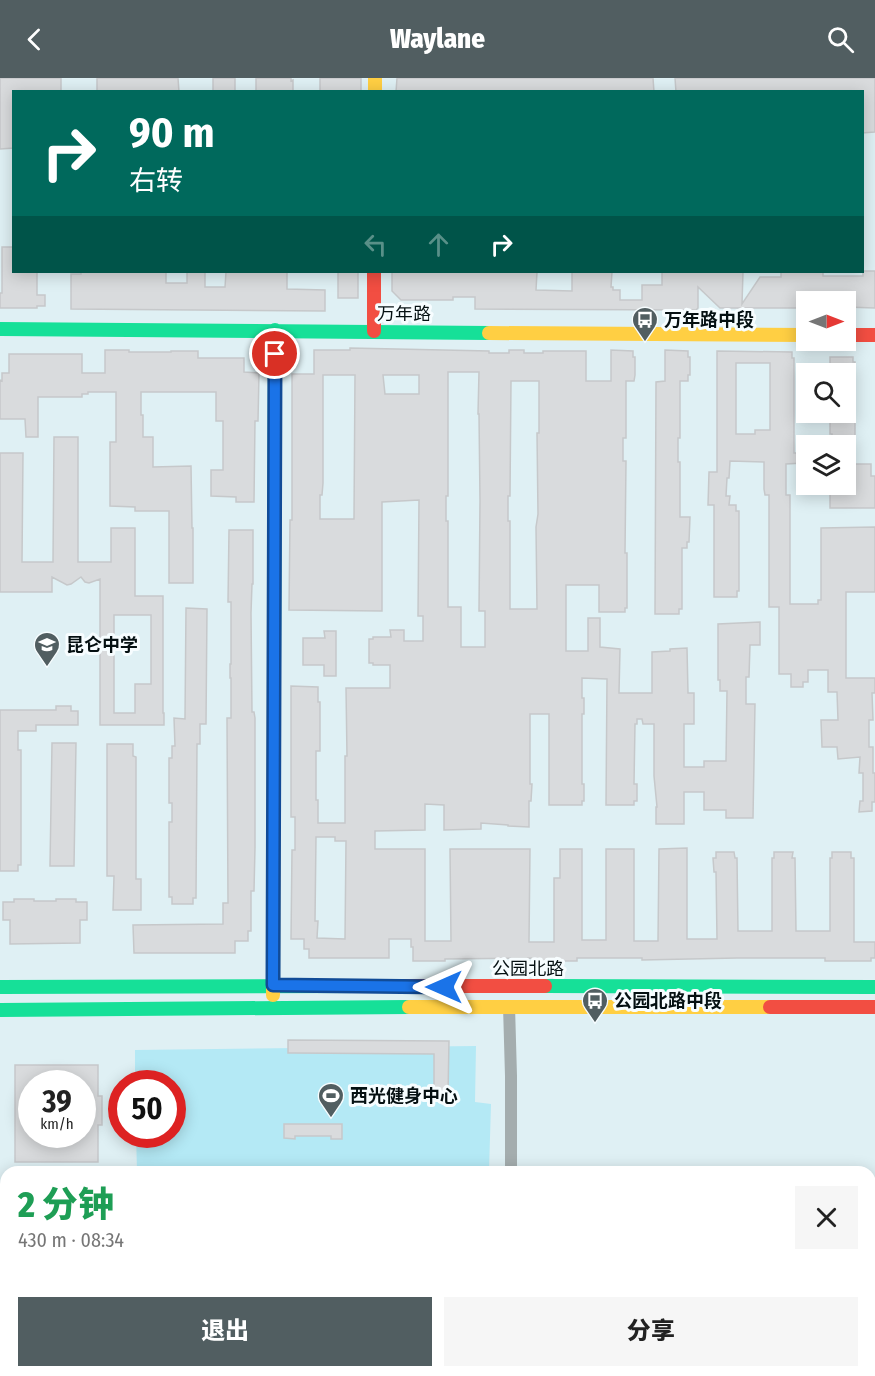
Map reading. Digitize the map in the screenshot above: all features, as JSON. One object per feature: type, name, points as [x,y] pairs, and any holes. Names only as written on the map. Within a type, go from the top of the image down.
[{"type":"main road","points":[[374,273],[374,331]]},
{"type":"main road","name":"万年路","points":[[0,329],[796,334]]},
{"type":"main road","points":[[273,1008],[275,330]]},
{"type":"main road","points":[[856,335],[875,335]]},
{"type":"main road","name":"公园北路","points":[[0,987],[273,985],[875,987]]},
{"type":"main road","name":"公园北路","points":[[0,1010],[509,1006],[875,1007]]},
{"type":"street","points":[[509,1006],[511,1166]]},
{"type":"shaded area","name":"西光健身中心","points":[[476,1046],[475,1102],[491,1104],[489,1166],[137,1166],[136,1148],[186,1148],[186,1070],[135,1070],[135,1050]]},
{"type":"building","points":[[0,78],[61,78],[61,90],[12,90],[12,148],[0,149]]},
{"type":"building","points":[[97,78],[178,78],[179,90],[97,90]]},
{"type":"building","points":[[213,78],[235,78],[235,90],[213,90]]},
{"type":"building","points":[[256,78],[291,78],[291,81],[293,80],[293,90],[256,90]]},
{"type":"building","points":[[320,78],[361,78],[361,90],[320,90]]},
{"type":"building","points":[[397,78],[653,78],[654,90],[396,90]]},
{"type":"building","points":[[675,78],[875,78],[875,132],[864,133],[864,90],[676,90]]},
{"type":"building","points":[[2,247],[12,247],[12,273],[37,273],[37,295],[45,295],[45,306],[0,308],[0,293],[2,293]]},
{"type":"building","points":[[864,271],[875,271],[875,308],[856,307],[856,291],[796,291],[796,308],[720,308],[698,287],[698,308],[696,310],[475,309],[475,297],[453,297],[453,300],[401,300],[392,291],[392,273],[537,273],[536,290],[572,291],[572,273],[612,273],[611,287],[613,290],[620,290],[620,300],[642,300],[642,285],[662,285],[662,273],[743,273],[742,304],[760,277],[781,277],[781,273],[823,273],[823,276],[863,276]]},
{"type":"building","points":[[166,273],[166,283],[187,283],[187,273],[205,273],[205,287],[225,287],[226,273],[287,273],[287,289],[325,290],[325,311],[71,309],[71,274]]},
{"type":"building","points":[[338,273],[358,273],[358,298],[338,298]]},
{"type":"building","points":[[350,348],[489,351],[489,353],[509,353],[509,350],[524,350],[524,353],[586,351],[586,381],[611,381],[611,350],[633,351],[635,375],[634,381],[626,381],[626,438],[623,438],[623,461],[626,461],[627,608],[625,612],[599,612],[599,585],[566,585],[566,651],[588,651],[588,618],[600,618],[600,647],[620,649],[619,693],[652,693],[652,652],[687,648],[688,693],[694,693],[694,724],[684,724],[684,767],[704,767],[704,761],[726,761],[727,691],[720,691],[720,680],[718,680],[718,624],[760,622],[760,645],[750,645],[749,677],[746,677],[746,704],[755,704],[753,818],[726,818],[726,810],[704,810],[704,792],[684,792],[684,824],[656,824],[654,724],[643,724],[642,719],[637,719],[637,724],[635,724],[634,784],[637,784],[637,801],[634,801],[634,805],[606,805],[607,679],[582,678],[584,801],[582,805],[549,805],[549,714],[530,714],[530,784],[532,784],[531,801],[529,801],[529,827],[481,823],[481,829],[444,830],[444,805],[425,804],[425,830],[375,831],[375,849],[425,849],[425,941],[451,941],[450,849],[530,849],[529,942],[554,942],[554,878],[560,878],[560,849],[582,849],[582,940],[606,940],[606,849],[634,849],[634,941],[658,941],[659,849],[687,848],[687,939],[717,939],[716,872],[714,872],[713,858],[716,858],[716,852],[734,852],[737,858],[738,931],[772,931],[772,858],[774,858],[774,852],[793,852],[796,931],[830,931],[830,858],[832,858],[832,852],[851,852],[851,858],[854,858],[854,942],[875,942],[875,958],[871,958],[871,961],[825,961],[825,958],[642,960],[642,958],[577,958],[577,961],[538,961],[538,958],[413,961],[411,939],[389,939],[389,958],[309,958],[309,949],[304,949],[304,939],[291,939],[292,850],[295,850],[295,817],[291,817],[291,686],[318,687],[320,751],[316,751],[316,800],[318,800],[318,823],[345,823],[346,688],[390,688],[390,665],[369,663],[369,639],[391,637],[390,630],[404,630],[404,641],[423,641],[423,616],[418,616],[419,500],[382,502],[382,611],[289,610],[290,520],[292,520],[292,374],[314,374],[314,350],[350,350]],"holes":[[[448,372],[479,372],[479,611],[485,611],[485,647],[461,647],[461,607],[448,607],[446,496],[448,496]],[[323,375],[355,375],[354,519],[320,519],[320,495],[322,495]],[[383,375],[419,375],[419,394],[385,394]],[[511,381],[539,381],[537,609],[510,609],[510,521],[508,521],[508,496],[510,496]],[[316,837],[335,837],[335,841],[346,841],[345,939],[317,938],[318,921],[315,921]]]},
{"type":"building","points":[[105,350],[198,351],[198,358],[244,358],[244,372],[259,373],[258,421],[255,421],[254,502],[236,502],[236,497],[211,496],[211,470],[223,470],[223,421],[216,421],[216,392],[141,392],[143,437],[153,437],[153,467],[191,466],[193,583],[169,583],[169,511],[135,511],[135,507],[110,506],[110,442],[116,442],[116,392],[88,392],[88,394],[82,394],[82,397],[38,397],[38,437],[26,437],[25,419],[0,419],[0,380],[2,381],[2,373],[9,373],[9,354],[82,354],[82,373],[105,373]]},
{"type":"building","points":[[665,350],[688,351],[688,357],[690,357],[688,381],[680,381],[678,462],[680,462],[680,517],[690,517],[689,542],[687,542],[687,548],[682,548],[682,609],[679,609],[679,614],[655,614],[656,382],[665,381]]},
{"type":"building","points":[[717,351],[792,352],[796,463],[786,464],[786,495],[790,495],[790,604],[818,604],[818,600],[821,600],[821,528],[875,527],[875,592],[846,592],[846,678],[875,678],[875,693],[872,693],[873,720],[869,720],[869,747],[873,747],[873,773],[875,773],[875,802],[872,802],[872,811],[859,812],[860,801],[863,801],[863,773],[859,773],[860,757],[838,759],[837,747],[822,747],[821,720],[838,720],[837,692],[828,692],[828,670],[808,670],[808,682],[803,682],[803,687],[791,687],[791,674],[779,674],[779,607],[769,607],[769,495],[765,495],[764,489],[764,462],[730,461],[726,496],[730,496],[729,505],[736,505],[736,511],[739,511],[739,591],[737,591],[737,597],[714,597],[714,505],[708,505],[709,472],[717,472]],"holes":[[[736,363],[770,363],[770,430],[755,430],[755,434],[736,434]]]},
{"type":"building","points":[[830,357],[853,357],[853,362],[855,362],[855,363],[830,363]]},
{"type":"building","points":[[830,423],[855,423],[855,435],[830,434]]},
{"type":"building","points":[[54,437],[78,437],[78,562],[111,562],[111,528],[135,528],[135,596],[163,596],[164,725],[100,725],[100,579],[89,583],[81,577],[67,585],[52,577],[52,592],[0,592],[0,453],[23,453],[22,562],[53,562]],"holes":[[[114,615],[151,615],[151,684],[135,684],[135,713],[114,713]]]},
{"type":"building","points":[[856,464],[871,464],[871,476],[875,476],[875,508],[830,508],[830,495],[856,495]]},
{"type":"building","points":[[229,530],[253,530],[251,613],[252,712],[255,718],[255,847],[254,891],[251,891],[251,931],[248,931],[248,941],[235,941],[235,953],[134,953],[133,925],[223,924],[223,903],[228,903],[227,718],[231,718]]},
{"type":"building","points":[[186,608],[207,609],[206,724],[200,724],[200,744],[197,744],[196,898],[193,898],[193,904],[172,904],[172,897],[169,897],[169,822],[172,822],[172,803],[169,803],[169,758],[172,758],[172,746],[175,746],[174,718],[185,719]]},
{"type":"building","points":[[324,631],[336,631],[336,676],[324,676],[324,665],[303,665],[303,638],[325,638]]},
{"type":"building","points":[[56,706],[71,706],[71,711],[78,711],[78,725],[36,725],[36,731],[18,731],[18,750],[21,750],[21,865],[18,865],[18,871],[0,871],[0,710],[56,710]]},
{"type":"building","points":[[52,743],[76,743],[74,866],[50,866]]},
{"type":"building","points":[[107,744],[133,744],[133,756],[136,757],[136,879],[141,879],[141,910],[113,910],[114,876],[107,876]]},
{"type":"building","points":[[14,899],[56,901],[56,899],[76,899],[76,902],[87,902],[87,920],[80,920],[80,943],[10,944],[10,920],[3,920],[3,902],[14,902]]},
{"type":"building","points":[[288,1040],[449,1041],[448,1094],[434,1094],[434,1054],[288,1053]]},
{"type":"building","points":[[15,1065],[98,1065],[98,1096],[102,1096],[102,1125],[98,1125],[98,1162],[15,1162]]},
{"type":"building","points":[[284,1124],[342,1124],[342,1139],[331,1139],[331,1136],[284,1138]]},
{"type":"traffic: fast","points":[[0,329],[489,333]]},
{"type":"traffic: fast","points":[[274,670],[275,330]]},
{"type":"traffic: fast","points":[[0,987],[363,986]]},
{"type":"traffic: fast","points":[[545,986],[875,987]]},
{"type":"traffic: fast","points":[[0,1010],[409,1007]]},
{"type":"traffic: slow","points":[[375,78],[375,90]]},
{"type":"traffic: slow","points":[[489,333],[796,335]]},
{"type":"traffic: slow","points":[[273,995],[274,670]]},
{"type":"traffic: slow","points":[[409,1007],[770,1007]]},
{"type":"traffic: jam","points":[[374,273],[374,331]]},
{"type":"traffic: jam","points":[[856,335],[875,335]]},
{"type":"traffic: jam","points":[[363,986],[545,986]]},
{"type":"traffic: jam","points":[[770,1007],[875,1007]]},
{"type":"place","name":"万年路中段","points":[[645,343]]},
{"type":"place","name":"昆仑中学","points":[[47,668]]},
{"type":"place","name":"公园北路中段","points":[[595,1024]]},
{"type":"place","name":"西光健身中心","points":[[331,1119]]},
{"type":"route","points":[[275,354],[273,985],[444,987]]}]
